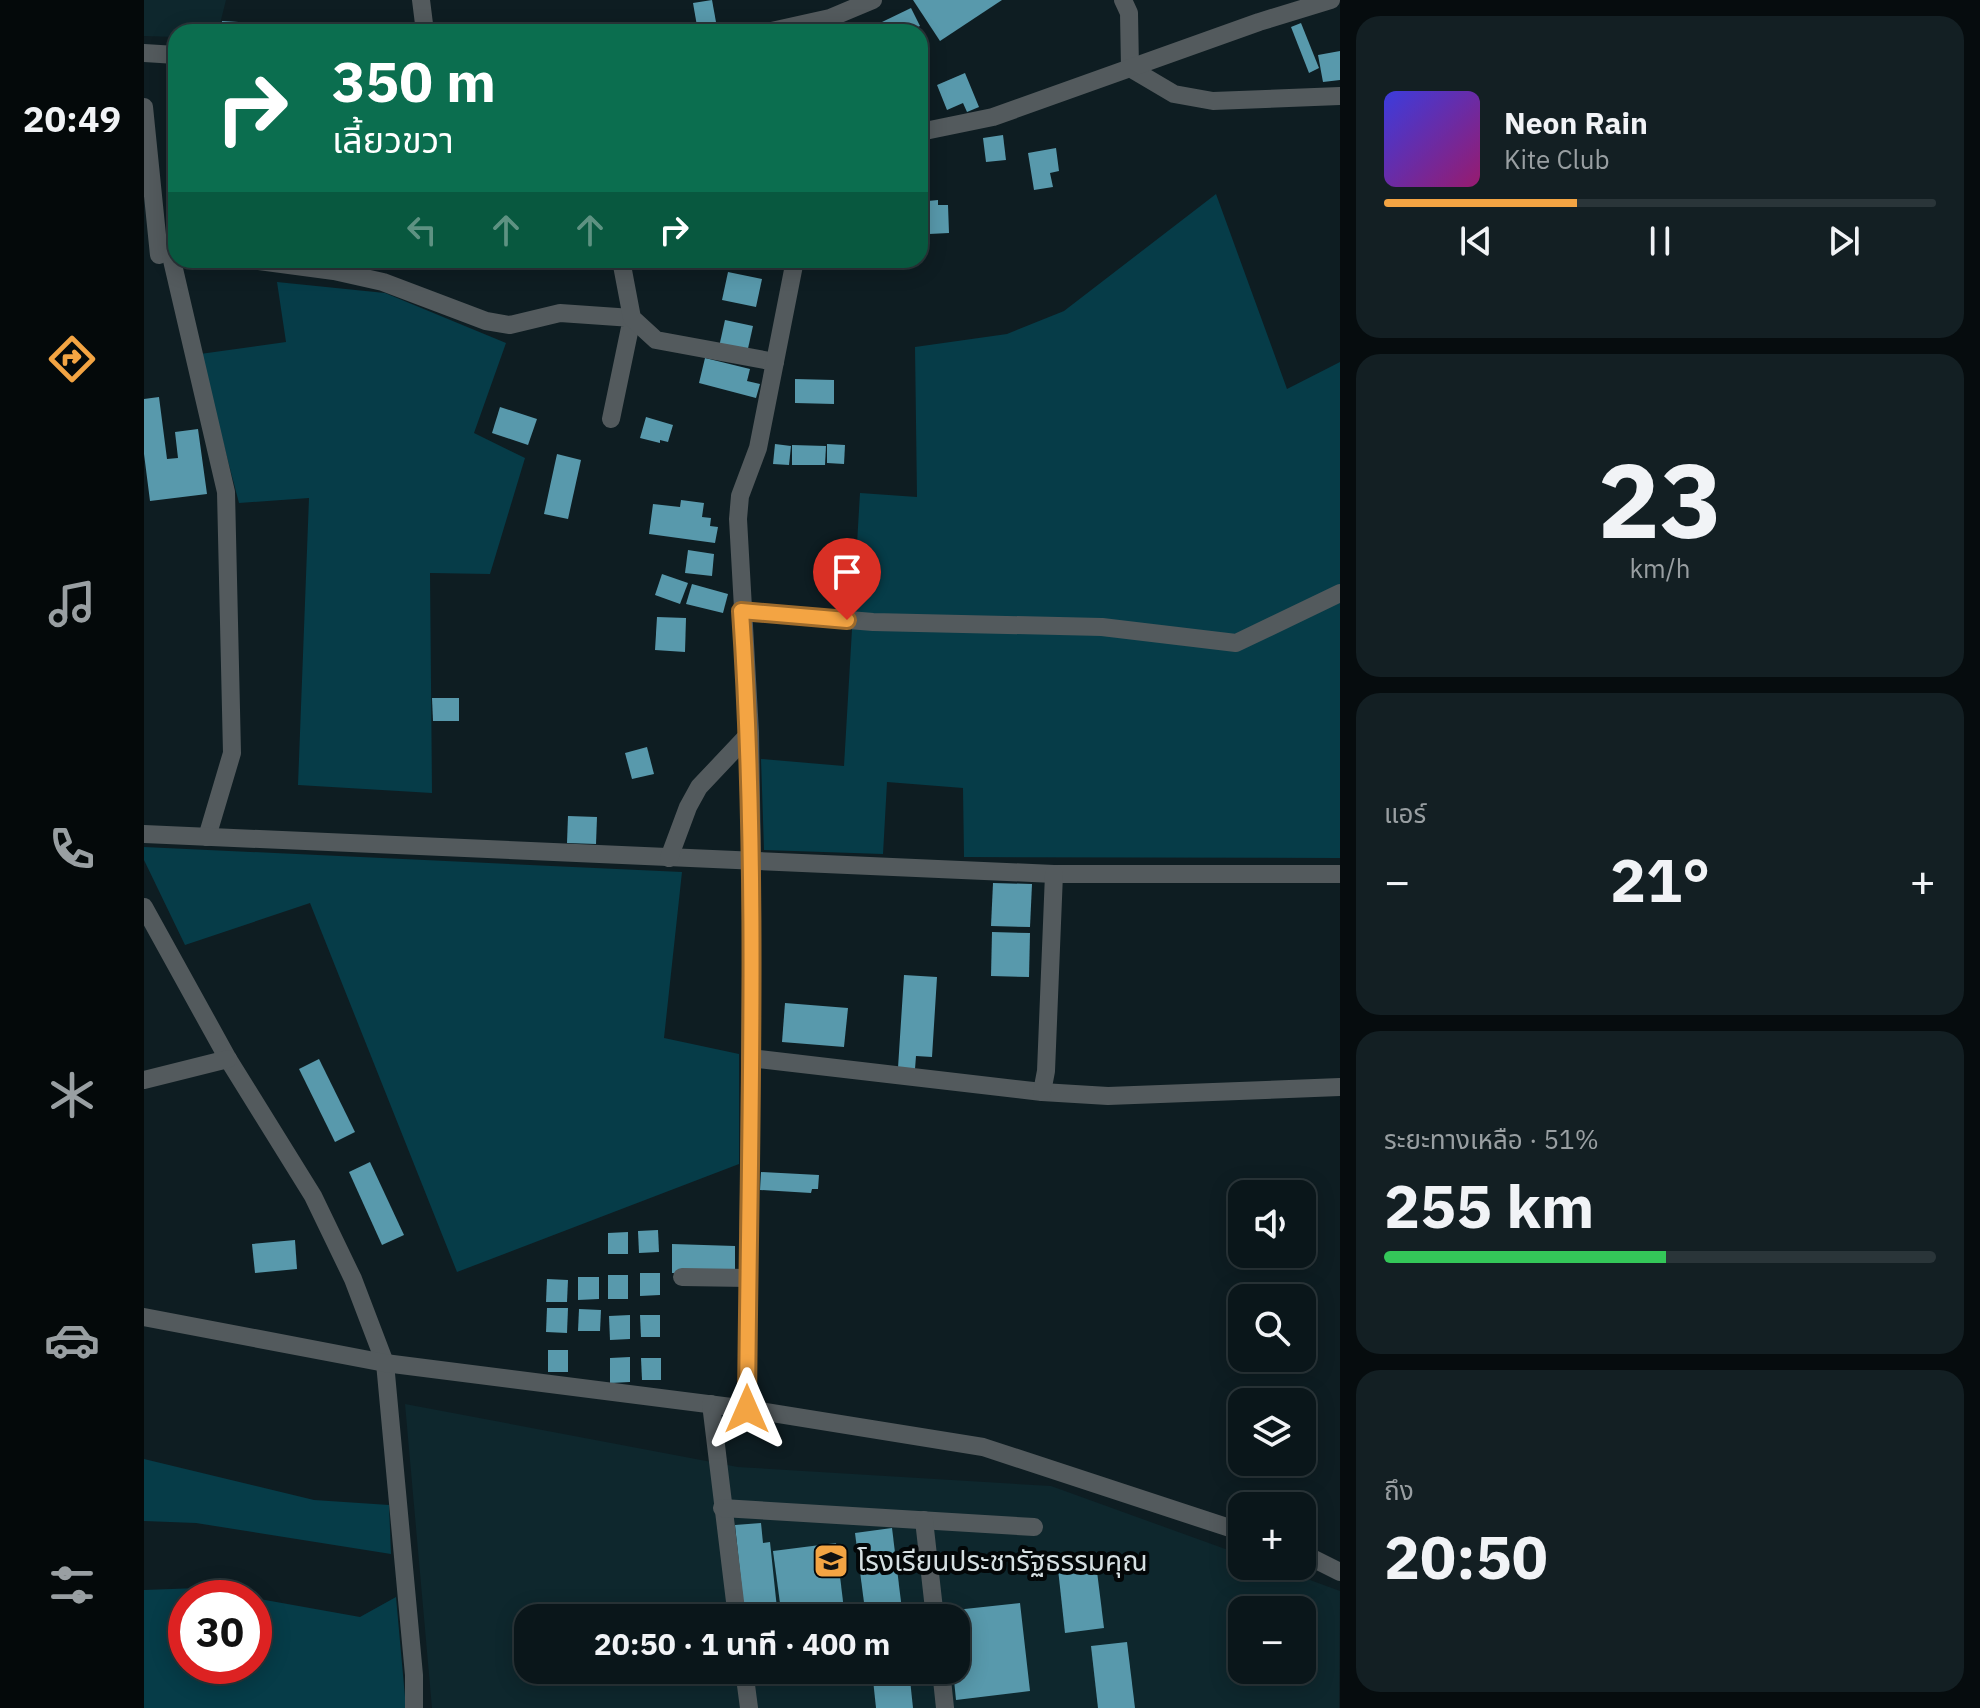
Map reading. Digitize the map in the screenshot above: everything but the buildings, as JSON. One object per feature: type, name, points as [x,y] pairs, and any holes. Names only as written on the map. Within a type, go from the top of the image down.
[{"type":"street","points":[[421,0],[424,24]]},
{"type":"street","points":[[834,24],[873,0]]},
{"type":"street","points":[[1123,0],[1129,13],[1130,68]]},
{"type":"street","points":[[928,130],[993,117],[1331,0]]},
{"type":"street","points":[[144,53],[168,54]]},
{"type":"street","points":[[1130,68],[1174,94],[1213,101],[1340,96]]},
{"type":"street","points":[[144,107],[163,255],[226,492],[232,753],[207,837]]},
{"type":"street","points":[[311,268],[383,282],[486,321],[510,325],[560,313],[632,318],[656,340],[775,362]]},
{"type":"street","points":[[611,419],[632,318],[623,268]]},
{"type":"street","points":[[747,1409],[752,863],[750,733],[738,519],[740,496],[758,448],[793,268]]},
{"type":"street","points":[[741,611],[873,622],[1102,627],[1236,643],[1340,593]]},
{"type":"street","points":[[669,858],[699,787],[750,733]]},
{"type":"street","points":[[144,834],[1054,874],[1340,874]]},
{"type":"street","points":[[1042,1092],[1046,1071],[1054,874]]},
{"type":"street","points":[[144,907],[228,1059],[313,1196],[353,1279],[385,1363],[414,1675],[414,1708]]},
{"type":"street","points":[[750,1058],[1042,1092],[1108,1096],[1340,1087]]},
{"type":"street","points":[[144,1080],[228,1059]]},
{"type":"street","points":[[682,1277],[748,1278]]},
{"type":"street","points":[[144,1317],[385,1363],[747,1409],[983,1447],[1228,1527]]},
{"type":"street","points":[[711,1404],[735,1604]]},
{"type":"street","points":[[722,1508],[1034,1527]]},
{"type":"street","points":[[924,1520],[933,1604]]},
{"type":"street","points":[[1316,1560],[1340,1572]]},
{"type":"street","points":[[746,1684],[749,1708]]},
{"type":"street","points":[[942,1684],[945,1708]]},
{"type":"shaded area","points":[[144,0],[226,0],[220,24],[168,24],[168,37],[144,36]]},
{"type":"shaded area","points":[[1216,194],[1287,389],[1340,362],[1340,858],[964,857],[963,788],[887,782],[883,854],[764,850],[761,759],[844,766],[860,493],[917,497],[915,347],[1007,334],[1064,311]]},
{"type":"shaded area","points":[[277,282],[385,293],[506,343],[474,433],[525,458],[490,574],[430,573],[432,793],[298,785],[309,498],[239,503],[200,354],[286,342]]},
{"type":"shaded area","points":[[144,847],[682,872],[664,1038],[739,1054],[739,1164],[457,1272],[310,903],[185,945],[144,860]]},
{"type":"shaded area","name":"โรงเรียนประชารัฐธรรมคุณ","points":[[405,1404],[738,1467],[1051,1486],[1228,1550],[1228,1580],[1310,1580],[1340,1591],[1339,1708],[432,1708]]},
{"type":"shaded area","points":[[144,1459],[314,1500],[389,1505],[391,1554],[196,1523],[144,1521]]},
{"type":"shaded area","points":[[168,1589],[168,1684],[272,1684],[272,1601],[360,1617],[396,1597],[406,1708],[144,1708],[144,1590]]},
{"type":"place","name":"โรงเรียนประชารัฐธรรมคุณ","points":[[831,1561]]},
{"type":"route","points":[[747,1409],[752,863],[750,733],[741,611],[847,620]]}]
